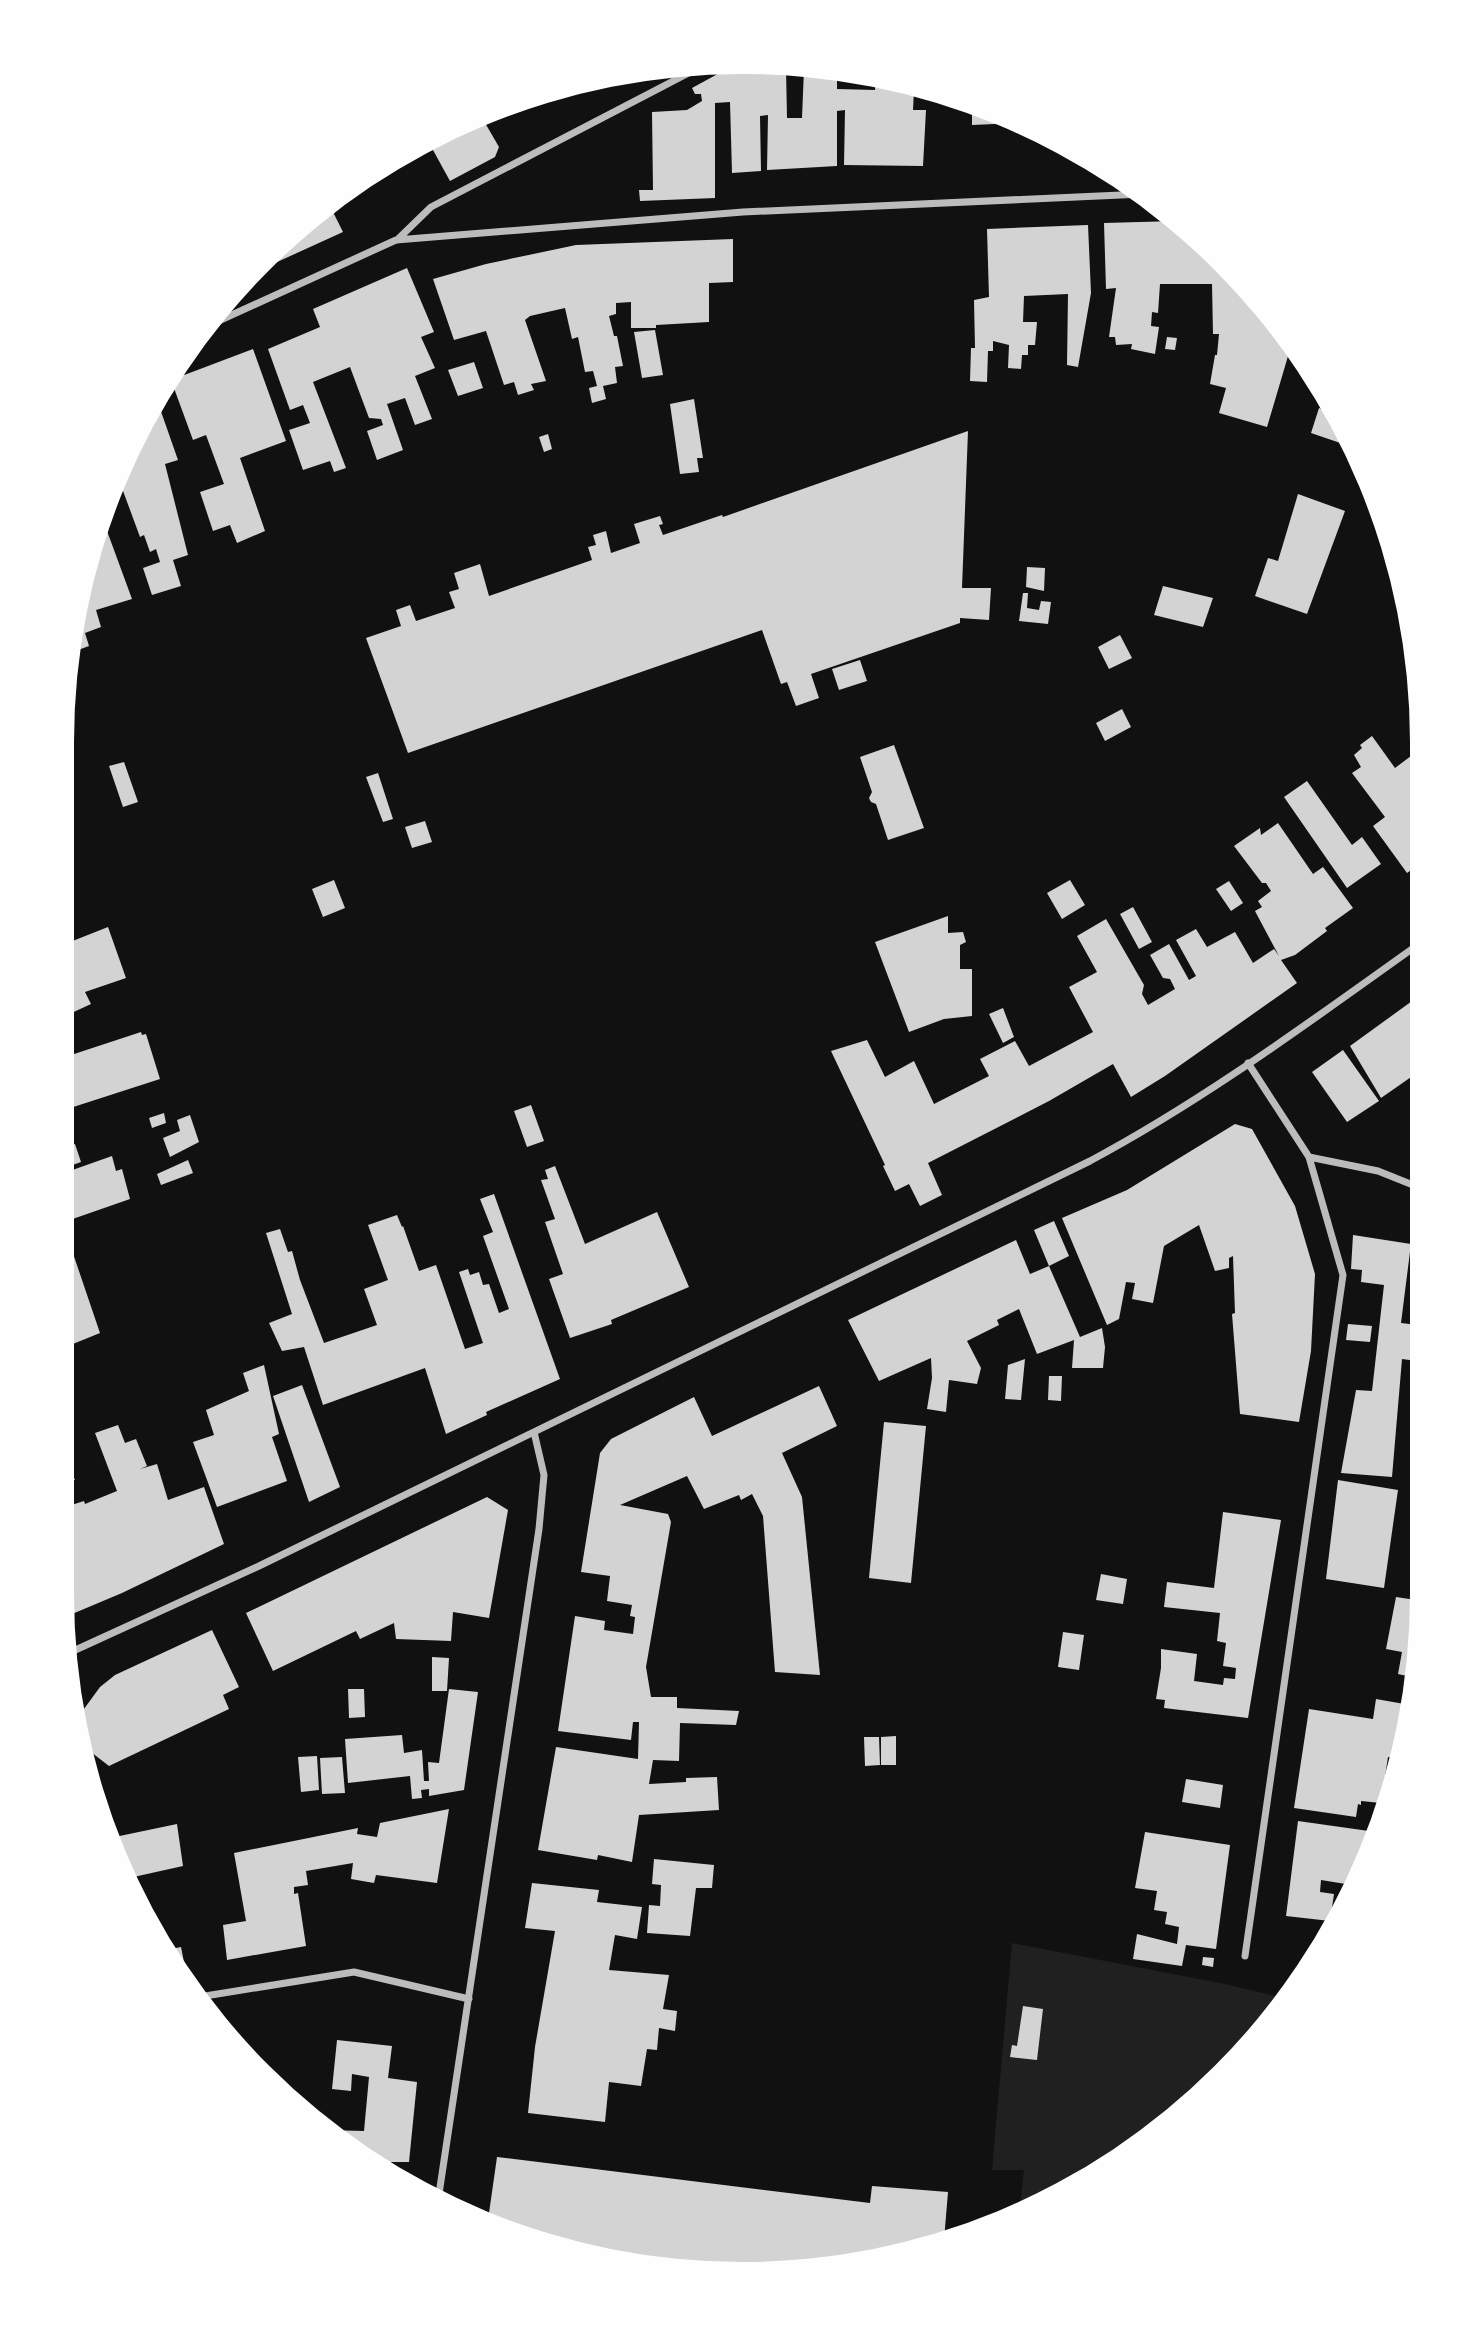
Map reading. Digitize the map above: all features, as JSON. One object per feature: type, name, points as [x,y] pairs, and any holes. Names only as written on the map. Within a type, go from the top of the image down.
[{"type":"street","points":[[226,318],[396,240],[431,207],[682,76]]},
{"type":"street","points":[[396,240],[743,212],[1125,195]]},
{"type":"street","points":[[76,1650],[259,1566],[1090,1161],[1161,1120],[1248,1063],[1410,950]]},
{"type":"street","points":[[1245,1956],[1343,1275],[1309,1157],[1248,1063]]},
{"type":"street","points":[[1309,1157],[1378,1171],[1410,1184]]},
{"type":"street","points":[[440,2191],[539,1529],[544,1475],[534,1432]]},
{"type":"street","points":[[208,1996],[354,1972],[469,1999]]},
{"type":"shaded area","points":[[1012,1943],[1275,1996],[1244,2035],[1182,2097],[1113,2150],[1076,2173],[1020,2201],[1024,2170],[992,2170]]},
{"type":"building","points":[[717,75],[786,75],[787,118],[802,118],[804,77],[837,80],[837,89],[875,90],[875,87],[914,96],[913,110],[926,110],[923,166],[844,165],[845,110],[837,111],[837,166],[767,170],[768,115],[760,116],[761,171],[732,173],[730,102],[715,103],[715,198],[640,201],[639,190],[653,190],[652,112],[687,110],[702,101],[701,94],[695,94],[692,88]]},
{"type":"building","points":[[972,115],[997,124],[972,125]]},
{"type":"building","points":[[486,124],[499,147],[495,157],[450,181],[433,149]]},
{"type":"building","points":[[334,213],[343,232],[276,263]]},
{"type":"building","points":[[1160,221],[1214,269],[1244,301],[1288,357],[1267,427],[1219,413],[1226,388],[1210,384],[1219,334],[1213,334],[1212,284],[1160,284],[1158,313],[1152,312],[1151,326],[1159,327],[1155,354],[1131,349],[1132,344],[1116,345],[1115,337],[1109,337],[1116,288],[1106,289],[1104,223]]},
{"type":"building","points":[[1088,225],[1091,293],[1078,367],[1067,365],[1068,294],[1024,296],[1023,322],[1037,322],[1035,345],[1028,345],[1028,355],[1022,355],[1021,369],[1008,368],[1009,345],[993,341],[993,351],[988,351],[987,382],[970,381],[971,348],[975,348],[974,300],[989,297],[987,229]]},
{"type":"building","points":[[733,239],[733,282],[709,283],[709,322],[631,328],[631,302],[616,303],[616,314],[609,316],[614,336],[617,336],[623,366],[615,367],[617,383],[603,386],[606,399],[592,403],[589,388],[597,386],[593,371],[585,372],[578,337],[572,339],[565,308],[530,316],[525,320],[546,381],[531,384],[534,390],[518,395],[514,382],[504,385],[486,331],[454,340],[433,279],[486,264],[576,245]]},
{"type":"building","points":[[407,268],[434,332],[421,337],[435,368],[415,376],[432,419],[415,425],[405,398],[387,404],[403,450],[377,460],[367,431],[383,425],[381,419],[369,418],[350,367],[313,382],[346,468],[334,472],[330,461],[303,470],[289,430],[310,423],[303,405],[290,410],[268,349],[320,327],[313,309]]},
{"type":"building","points":[[655,330],[663,375],[642,378],[634,332]]},
{"type":"building","points":[[1167,337],[1177,338],[1175,350],[1165,349]]},
{"type":"building","points":[[253,349],[286,441],[240,458],[265,531],[237,543],[230,525],[213,531],[200,492],[224,484],[206,435],[193,440],[174,389],[182,376]]},
{"type":"building","points":[[474,362],[483,388],[458,396],[448,370]]},
{"type":"building","points":[[694,399],[703,458],[697,458],[699,472],[680,474],[670,404]]},
{"type":"building","points":[[1319,408],[1339,443],[1311,433]]},
{"type":"building","points":[[161,411],[178,460],[165,464],[188,555],[173,560],[181,586],[152,595],[143,568],[160,562],[156,549],[150,552],[144,535],[140,537],[123,490]]},
{"type":"building","points":[[968,431],[962,588],[991,588],[989,620],[960,618],[960,623],[811,674],[819,698],[796,706],[787,682],[781,684],[762,630],[408,753],[366,638],[401,626],[396,610],[410,605],[416,621],[455,608],[449,592],[459,589],[454,573],[480,564],[489,596],[592,560],[588,547],[596,545],[593,535],[606,531],[611,553],[640,543],[634,524],[660,516],[663,524],[659,525],[663,535],[722,515],[723,517]]},
{"type":"building","points":[[548,434],[552,449],[544,452],[539,437]]},
{"type":"building","points":[[1298,494],[1345,511],[1307,614],[1255,596],[1268,558],[1278,561]]},
{"type":"building","points":[[107,532],[132,599],[96,610],[101,627],[85,633],[89,646],[80,649],[86,611]]},
{"type":"building","points":[[1027,567],[1045,568],[1044,591],[1026,587]]},
{"type":"building","points":[[1163,586],[1213,598],[1203,627],[1154,615]]},
{"type":"building","points":[[1023,593],[1028,593],[1027,608],[1039,610],[1041,601],[1051,602],[1048,624],[1019,621]]},
{"type":"building","points":[[1120,635],[1132,658],[1109,669],[1098,647]]},
{"type":"building","points":[[860,660],[867,681],[839,690],[832,669]]},
{"type":"building","points":[[1122,709],[1131,727],[1105,741],[1096,723]]},
{"type":"building","points":[[1372,736],[1395,768],[1410,757],[1410,871],[1407,873],[1373,826],[1385,817],[1352,773],[1361,767],[1354,755],[1362,748],[1360,745]]},
{"type":"building","points":[[894,745],[924,828],[888,840],[876,804],[869,798],[872,792],[860,757]]},
{"type":"building","points":[[124,762],[138,802],[123,807],[109,766]]},
{"type":"building","points":[[378,773],[393,819],[383,822],[366,777]]},
{"type":"building","points":[[1307,781],[1352,845],[1362,837],[1381,864],[1347,888],[1284,797]]},
{"type":"building","points":[[425,821],[432,842],[412,848],[405,827]]},
{"type":"building","points":[[1278,823],[1313,874],[1323,867],[1353,908],[1295,955],[1281,960],[1297,983],[1131,1097],[1113,1064],[1049,1101],[928,1163],[942,1195],[920,1206],[909,1184],[895,1191],[831,1051],[867,1040],[885,1077],[914,1061],[934,1104],[989,1076],[980,1059],[1015,1041],[1029,1066],[1093,1032],[1069,987],[1097,972],[1077,936],[1106,919],[1144,985],[1142,994],[1148,1005],[1175,989],[1170,979],[1163,978],[1150,955],[1169,944],[1189,980],[1196,976],[1176,940],[1196,929],[1207,947],[1235,932],[1253,963],[1274,949],[1279,956],[1255,911],[1262,907],[1258,901],[1271,891],[1234,846],[1260,828],[1261,835]]},
{"type":"building","points":[[334,880],[345,908],[323,917],[312,889]]},
{"type":"building","points":[[1070,880],[1085,905],[1062,919],[1047,893]]},
{"type":"building","points":[[1229,881],[1243,903],[1231,911],[1216,889]]},
{"type":"building","points":[[1133,907],[1152,942],[1139,949],[1120,914]]},
{"type":"building","points":[[948,916],[948,933],[963,932],[966,942],[960,945],[960,969],[972,969],[972,1016],[944,1019],[909,1032],[875,942]]},
{"type":"building","points":[[108,927],[126,978],[85,992],[91,1004],[74,1012],[74,940]]},
{"type":"building","points":[[1410,1003],[1410,1078],[1381,1098],[1350,1046]]},
{"type":"building","points":[[1003,1008],[1014,1037],[1003,1043],[989,1014]]},
{"type":"building","points":[[141,1032],[142,1035],[146,1034],[160,1079],[74,1107],[74,1054]]},
{"type":"building","points":[[1343,1050],[1379,1101],[1347,1122],[1312,1072]]},
{"type":"building","points":[[531,1105],[544,1141],[527,1147],[514,1111]]},
{"type":"building","points":[[164,1113],[166,1123],[152,1128],[149,1118]]},
{"type":"building","points":[[190,1115],[199,1142],[170,1157],[163,1138],[180,1131],[177,1120]]},
{"type":"building","points":[[1235,1124],[1252,1129],[1295,1206],[1315,1274],[1311,1351],[1299,1422],[1240,1414],[1232,1314],[1235,1313],[1233,1256],[1229,1258],[1229,1268],[1215,1271],[1199,1225],[1164,1246],[1153,1303],[1132,1299],[1135,1283],[1126,1282],[1119,1319],[1107,1325],[1062,1218],[1127,1190]]},
{"type":"building","points":[[74,1144],[81,1162],[74,1164]]},
{"type":"building","points":[[112,1156],[116,1171],[122,1169],[130,1199],[74,1219],[74,1169]]},
{"type":"building","points":[[188,1160],[193,1173],[161,1185],[157,1174]]},
{"type":"building","points":[[555,1166],[585,1244],[657,1212],[689,1287],[611,1320],[612,1324],[570,1338],[549,1279],[563,1274],[545,1222],[555,1219],[541,1180],[548,1179],[545,1170]]},
{"type":"building","points":[[494,1194],[560,1379],[486,1412],[487,1415],[446,1434],[425,1368],[323,1405],[304,1347],[282,1351],[269,1323],[292,1314],[266,1233],[280,1229],[288,1252],[292,1251],[324,1343],[377,1325],[364,1289],[388,1280],[368,1225],[397,1215],[419,1271],[436,1265],[465,1349],[483,1343],[459,1272],[468,1269],[470,1275],[479,1272],[483,1285],[489,1284],[499,1313],[509,1309],[483,1236],[493,1232],[480,1199]]},
{"type":"building","points":[[1054,1221],[1069,1256],[1049,1266],[1034,1230]]},
{"type":"building","points":[[1353,1235],[1410,1244],[1401,1323],[1410,1324],[1410,1360],[1402,1359],[1392,1477],[1341,1473],[1356,1390],[1372,1391],[1384,1285],[1361,1282],[1362,1270],[1351,1269]]},
{"type":"building","points":[[1016,1240],[1030,1274],[1049,1266],[1080,1337],[1102,1328],[1105,1347],[1103,1368],[1072,1368],[1074,1340],[1037,1354],[1019,1309],[997,1320],[999,1325],[967,1341],[981,1368],[977,1384],[949,1380],[946,1412],[927,1409],[932,1378],[931,1358],[879,1381],[848,1320]]},
{"type":"building","points":[[74,1256],[100,1333],[74,1344]]},
{"type":"building","points":[[1348,1324],[1372,1326],[1370,1342],[1346,1340]]},
{"type":"building","points":[[1025,1359],[1021,1400],[1005,1399],[1008,1365]]},
{"type":"building","points":[[264,1365],[279,1434],[272,1437],[287,1481],[217,1507],[193,1442],[214,1435],[206,1410],[249,1391],[243,1373]]},
{"type":"building","points":[[1049,1376],[1062,1376],[1061,1401],[1048,1400]]},
{"type":"building","points":[[302,1385],[340,1487],[309,1502],[273,1396]]},
{"type":"building","points":[[819,1386],[837,1426],[782,1453],[802,1497],[820,1675],[775,1672],[763,1516],[752,1494],[741,1500],[739,1495],[704,1509],[687,1476],[620,1505],[668,1514],[671,1522],[646,1667],[651,1697],[677,1697],[677,1708],[739,1711],[736,1725],[680,1723],[679,1761],[653,1760],[649,1784],[686,1782],[686,1778],[717,1777],[719,1810],[639,1815],[632,1862],[598,1855],[597,1860],[538,1850],[556,1747],[638,1759],[639,1722],[633,1722],[631,1740],[558,1731],[575,1616],[605,1621],[604,1630],[633,1634],[635,1617],[630,1616],[632,1605],[607,1601],[610,1576],[581,1572],[600,1453],[611,1439],[694,1397],[712,1436]]},
{"type":"building","points":[[884,1422],[926,1426],[911,1583],[869,1578]]},
{"type":"building","points":[[118,1425],[125,1443],[136,1439],[147,1466],[140,1469],[157,1464],[168,1500],[204,1487],[224,1544],[74,1613],[74,1504],[84,1501],[85,1504],[117,1491],[95,1433]]},
{"type":"building","points":[[1338,1480],[1398,1490],[1384,1588],[1326,1579]]},
{"type":"building","points":[[487,1497],[508,1510],[489,1618],[453,1612],[451,1641],[396,1639],[394,1623],[360,1639],[356,1631],[273,1671],[246,1613]]},
{"type":"building","points":[[1223,1512],[1281,1520],[1248,1718],[1164,1708],[1165,1700],[1156,1699],[1161,1649],[1197,1654],[1194,1681],[1223,1685],[1224,1678],[1235,1679],[1236,1668],[1223,1666],[1226,1643],[1217,1641],[1220,1613],[1164,1607],[1167,1582],[1214,1588]]},
{"type":"building","points":[[1101,1574],[1127,1579],[1123,1604],[1096,1600]]},
{"type":"building","points":[[1396,1597],[1410,1599],[1405,1675],[1398,1674],[1402,1652],[1386,1649]]},
{"type":"building","points":[[212,1630],[239,1687],[223,1695],[229,1709],[109,1766],[93,1753],[83,1710],[100,1687],[115,1675]]},
{"type":"building","points":[[1063,1632],[1084,1635],[1079,1670],[1058,1667]]},
{"type":"building","points":[[432,1657],[449,1658],[447,1691],[432,1691]]},
{"type":"building","points":[[348,1689],[364,1689],[365,1717],[349,1718]]},
{"type":"building","points":[[449,1689],[478,1692],[464,1790],[429,1796],[429,1789],[421,1790],[422,1798],[412,1799],[410,1776],[348,1783],[345,1739],[402,1735],[404,1753],[422,1750],[424,1781],[429,1781],[428,1762],[439,1763]]},
{"type":"building","points":[[1376,1699],[1401,1703],[1376,1803],[1361,1801],[1356,1817],[1294,1808],[1309,1709],[1373,1719]]},
{"type":"building","points":[[896,1736],[896,1765],[881,1765],[881,1737]]},
{"type":"building","points":[[864,1737],[879,1737],[880,1765],[865,1766]]},
{"type":"building","points":[[317,1756],[319,1790],[301,1792],[298,1757]]},
{"type":"building","points":[[342,1757],[345,1793],[322,1794],[320,1758]]},
{"type":"building","points":[[1186,1779],[1223,1785],[1220,1808],[1182,1802]]},
{"type":"building","points":[[449,1809],[437,1883],[376,1875],[374,1883],[351,1879],[353,1863],[306,1871],[308,1885],[294,1887],[294,1894],[298,1893],[306,1946],[227,1960],[223,1925],[246,1921],[234,1853],[358,1828],[357,1834],[377,1837],[380,1823]]},
{"type":"building","points":[[1298,1821],[1366,1831],[1344,1884],[1321,1880],[1320,1892],[1334,1894],[1332,1906],[1324,1920],[1286,1916]]},
{"type":"building","points":[[177,1824],[183,1866],[136,1876],[119,1836]]},
{"type":"building","points":[[1145,1832],[1230,1845],[1216,1949],[1186,1945],[1182,1966],[1133,1959],[1137,1934],[1177,1944],[1179,1927],[1165,1924],[1167,1912],[1154,1910],[1157,1891],[1135,1888]]},
{"type":"building","points":[[654,1859],[714,1865],[712,1888],[696,1888],[690,1936],[647,1933],[649,1905],[660,1906],[661,1885],[652,1884]]},
{"type":"building","points":[[532,1883],[599,1890],[597,1902],[642,1907],[637,1939],[615,1935],[609,1970],[669,1975],[663,2009],[677,2011],[675,2031],[659,2028],[657,2050],[647,2049],[641,2086],[609,2082],[605,2122],[528,2113],[535,2047],[555,1931],[525,1928]]},
{"type":"building","points":[[181,1947],[184,1963],[175,1948]]},
{"type":"building","points":[[1203,1957],[1214,1958],[1213,1967],[1202,1965]]},
{"type":"building","points":[[1023,2006],[1043,2009],[1037,2060],[1010,2057],[1012,2045],[1017,2046]]},
{"type":"building","points":[[337,2040],[392,2046],[388,2078],[417,2082],[409,2162],[389,2162],[344,2130],[364,2131],[369,2077],[352,2074],[351,2091],[332,2089]]},
{"type":"building","points":[[497,2157],[870,2203],[872,2186],[948,2192],[945,2230],[872,2250],[785,2261],[698,2261],[654,2257],[569,2240],[489,2213]]}]
